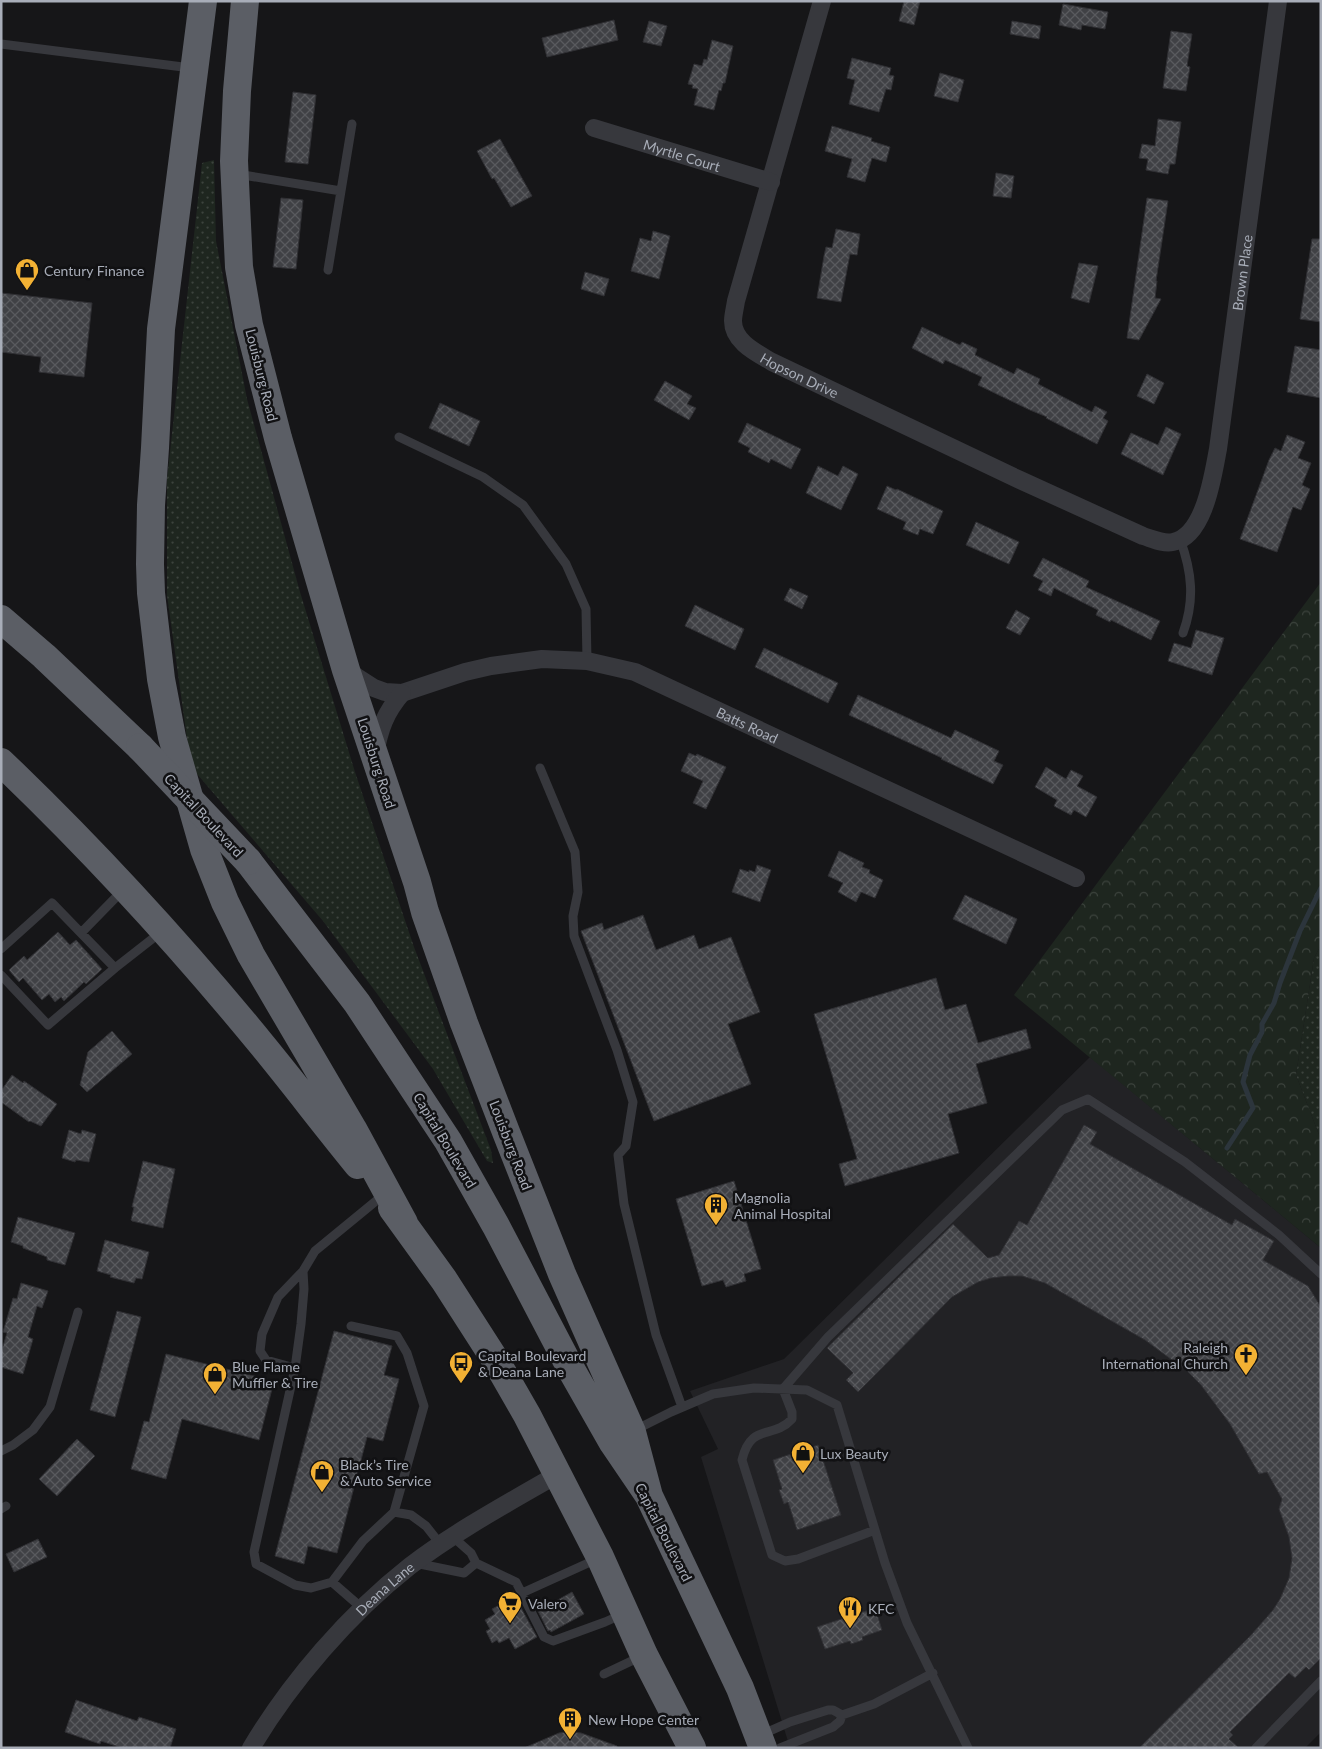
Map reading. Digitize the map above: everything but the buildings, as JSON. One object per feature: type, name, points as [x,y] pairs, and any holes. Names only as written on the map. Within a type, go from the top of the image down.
[{"type":"highway","points":[[204,1],[161,329],[150,504],[151,593],[161,679],[172,736],[204,849],[225,902],[251,955],[353,1129],[404,1223]]},
{"type":"highway","name":"Louisburg Road","points":[[246,1],[237,91],[234,173],[239,267],[249,325],[278,438],[346,670],[417,882],[425,912],[464,1023],[562,1274],[622,1437]]},
{"type":"highway","name":"Capital Boulevard","points":[[1,619],[44,656],[140,747],[248,861],[357,1003],[448,1141],[496,1226],[572,1371],[622,1437],[767,1744]]},
{"type":"highway","points":[[1,762],[163,930],[263,1046],[404,1223],[444,1280],[496,1361],[527,1415],[600,1557],[644,1655],[692,1748]]},
{"type":"street","name":"Hopson Drive","points":[[822,1],[736,302],[733,321],[735,331],[746,345],[772,362],[1020,480],[1135,532],[1165,542],[1175,542],[1182,538]]},
{"type":"street","name":"Brown Place","points":[[1182,538],[1192,529],[1200,516],[1209,492],[1218,449],[1278,1]]},
{"type":"street","name":"Myrtle Court","points":[[594,128],[771,182]]},
{"type":"street","name":"Batts Road","points":[[346,670],[374,688],[385,692],[402,693],[465,672],[518,661],[542,659],[587,660],[635,672],[1076,878]]},
{"type":"street","points":[[375,758],[384,720],[391,706],[402,693]]},
{"type":"street","name":"Deana Lane","points":[[251,1748],[284,1699],[309,1667],[377,1594],[415,1563],[447,1541],[558,1474]]},
{"type":"lane","points":[[1,44],[194,68]]},
{"type":"lane","points":[[328,270],[352,124]]},
{"type":"lane","points":[[234,173],[341,191]]},
{"type":"lane","points":[[399,437],[483,477],[523,505],[566,564],[586,609],[587,660]]},
{"type":"lane","points":[[1182,538],[1191,588],[1189,615],[1183,633]]},
{"type":"lane","points":[[540,768],[576,852],[578,892],[573,916],[574,936],[617,1050],[633,1102],[626,1146],[618,1155],[624,1204],[656,1335],[682,1407]]},
{"type":"lane","points":[[81,933],[124,888]]},
{"type":"lane","points":[[1,949],[52,903],[115,968]]},
{"type":"lane","points":[[1,974],[48,1025],[163,930]]},
{"type":"lane","points":[[783,1389],[828,1337],[1062,1110],[1088,1099],[1185,1162],[1279,1236],[1321,1274]]},
{"type":"lane","points":[[295,1368],[266,1360],[260,1351],[262,1334],[278,1297],[303,1271],[314,1251],[382,1196]]},
{"type":"lane","points":[[303,1271],[303,1306],[295,1368],[254,1552],[256,1564],[295,1585],[311,1588],[332,1582],[363,1541],[394,1512],[424,1406],[407,1353],[397,1336],[351,1326]]},
{"type":"lane","points":[[1,1452],[14,1445],[33,1430],[50,1407],[78,1312]]},
{"type":"lane","points":[[622,1437],[713,1394],[754,1388],[808,1390],[837,1405],[885,1563],[908,1623],[968,1748]]},
{"type":"lane","points":[[783,1389],[792,1412],[792,1419],[786,1426],[756,1435],[745,1446],[742,1460],[772,1555],[784,1561],[798,1559],[875,1530]]},
{"type":"lane","points":[[394,1512],[411,1515],[447,1541],[470,1553],[476,1564],[516,1582],[544,1637],[553,1641],[626,1613]]},
{"type":"lane","points":[[522,1593],[600,1557]]},
{"type":"lane","points":[[415,1563],[464,1573],[476,1564]]},
{"type":"lane","points":[[332,1582],[363,1609]]},
{"type":"lane","points":[[604,1674],[644,1655]]},
{"type":"lane","points":[[767,1744],[790,1722],[828,1710],[833,1710],[842,1715],[874,1704],[933,1673]]},
{"type":"lane","points":[[1256,1748],[1321,1682]]},
{"type":"lane","points":[[767,1744],[833,1727],[840,1721],[842,1715]]},
{"type":"shaded area","points":[[1090,1057],[1321,1248],[1321,1732],[1305,1748],[790,1748],[701,1457],[718,1449],[690,1391],[784,1359]]},
{"type":"green space","points":[[214,160],[216,241],[247,399],[300,592],[355,772],[414,947],[491,1150],[493,1163],[487,1161],[433,1069],[323,921],[191,767],[167,595],[167,479],[202,163]]},
{"type":"green space","points":[[1321,582],[1321,945],[1314,958],[1296,1075],[1321,1140],[1321,1248],[1014,995]]},
{"type":"green space","points":[[1321,945],[1321,1140],[1296,1075],[1314,958]]},
{"type":"waterway","points":[[1227,1148],[1253,1108],[1243,1082],[1250,1055],[1262,1032],[1262,1024],[1274,1003],[1300,931],[1321,888]]},
{"type":"place","name":"Century Finance","points":[[27,291]]},
{"type":"place","name":"Magnolia Animal Hospital","points":[[716,1226]]},
{"type":"place","name":"Raleigh International Church","points":[[1246,1376]]},
{"type":"place","name":"Capital Boulevard & Deana Lane","points":[[461,1384]]},
{"type":"place","name":"Blue Flame Muffler & Tire","points":[[215,1395]]},
{"type":"place","name":"Lux Beauty","points":[[803,1474]]},
{"type":"place","name":"Black’s Tire & Auto Service","points":[[322,1493]]},
{"type":"place","name":"Valero","points":[[510,1624]]},
{"type":"place","name":"KFC","points":[[850,1629]]},
{"type":"place","name":"New Hope Center","points":[[570,1740]]}]
